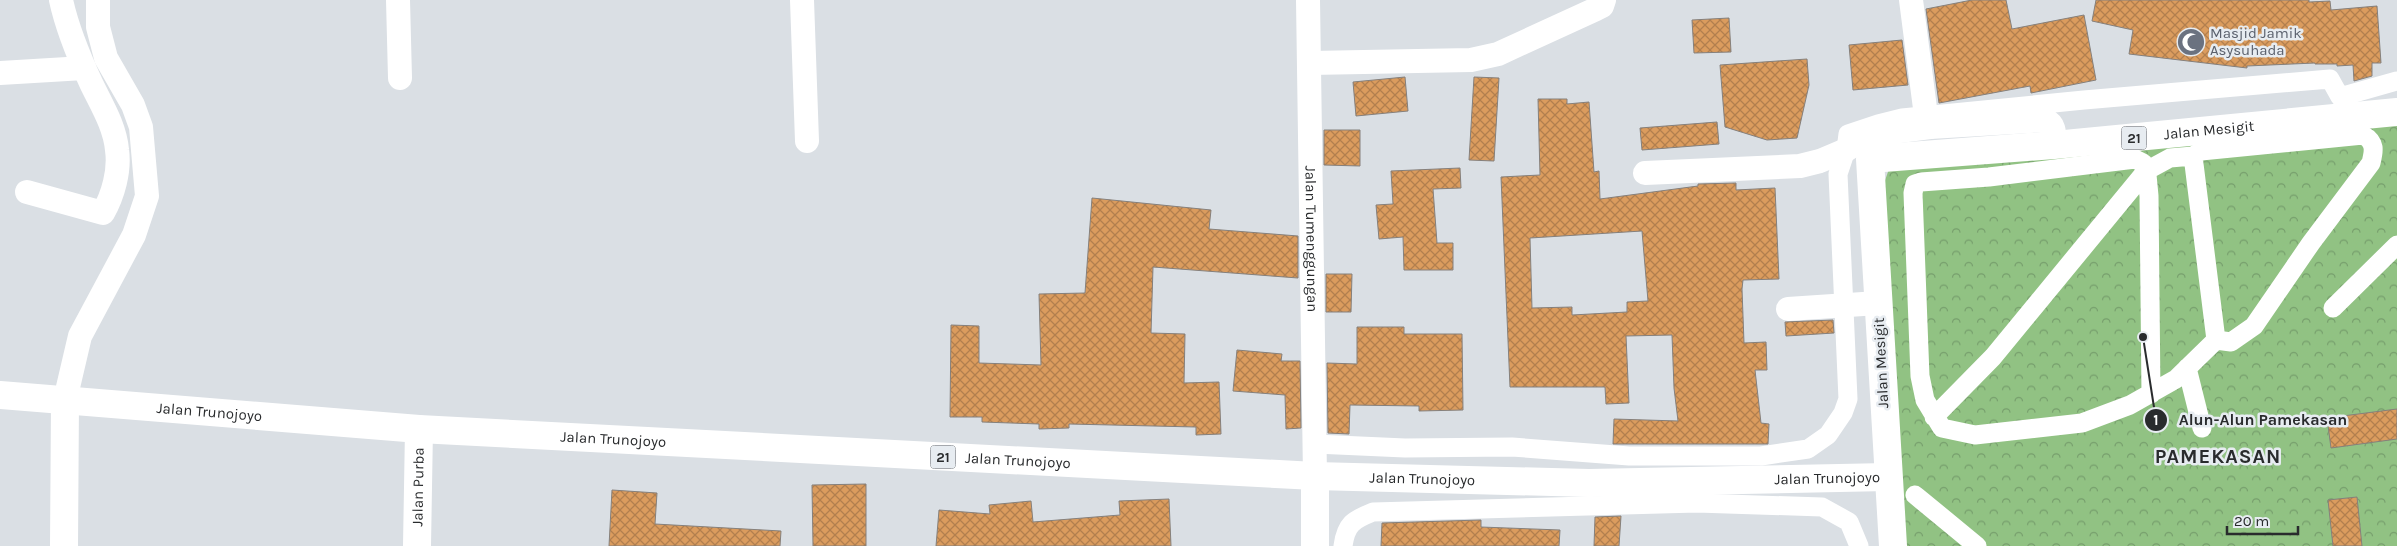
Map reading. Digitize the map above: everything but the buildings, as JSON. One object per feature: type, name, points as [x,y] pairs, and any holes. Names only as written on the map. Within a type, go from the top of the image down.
[{"type":"main road","name":"Jalan Mesigit","points":[[1893,546],[1878,303],[1861,148],[2054,145],[2397,112]]},
{"type":"main road","name":"Jalan Trunojoyo","points":[[0,395],[419,429],[1315,476],[1589,484],[1888,477]]},
{"type":"main road","points":[[64,546],[65,400]]},
{"type":"main road","name":"Jalan Purba","points":[[417,546],[419,429]]},
{"type":"main road","points":[[1315,476],[1315,546]]},
{"type":"street","points":[[61,0],[84,68],[111,125],[117,150],[118,166],[110,199],[103,213]]},
{"type":"street","points":[[65,400],[80,336],[135,231],[148,196],[141,127],[133,105],[106,58],[98,27],[98,0]]},
{"type":"street","points":[[398,0],[400,78]]},
{"type":"street","points":[[802,0],[807,140]]},
{"type":"street","name":"Jalan Tumenggungan","points":[[1308,0],[1315,476]]},
{"type":"street","points":[[1310,63],[1471,60],[1498,54],[1602,6],[1604,0]]},
{"type":"street","points":[[1911,0],[1928,121]]},
{"type":"street","points":[[0,73],[84,68]]},
{"type":"street","points":[[1645,173],[1800,166],[1861,148],[1928,121],[2084,100],[2330,79],[2340,97],[2397,82]]},
{"type":"street","points":[[1928,121],[2045,120],[2050,122],[2054,128],[2054,145]]},
{"type":"street","points":[[1934,417],[1993,357],[2146,171],[2170,158],[2194,156],[2202,151],[2363,135],[2370,139],[2374,148],[2371,163],[2311,243],[2254,326],[2231,342],[2216,340]]},
{"type":"street","points":[[1315,444],[1405,448],[1512,446],[1648,456],[1761,456],[1808,448],[1828,436],[1843,413],[1848,399],[1838,174],[1861,148]]},
{"type":"street","points":[[2194,156],[2216,340]]},
{"type":"street","points":[[2151,394],[2149,196],[2146,171],[2143,163],[2135,159],[1915,184],[1913,193],[1920,376],[1925,400],[1942,428],[1975,435],[2082,423],[2130,405],[2151,394],[2176,378],[2216,340]]},
{"type":"street","points":[[27,192],[103,213],[135,231]]},
{"type":"street","points":[[2333,308],[2397,245]]},
{"type":"street","points":[[1788,309],[1878,303]]},
{"type":"street","points":[[2187,368],[2202,428]]},
{"type":"street","points":[[1915,495],[1977,546]]},
{"type":"street","points":[[1343,546],[1345,533],[1354,520],[1373,512],[1697,503],[1822,507],[1849,522],[1859,546]]},
{"type":"green space","points":[[2397,114],[2397,546],[1902,546],[1880,195],[1891,163]]},
{"type":"place","name":"Masjid Jamik Asysuhada","points":[[2191,42]]},
{"type":"place","name":"Alun-Alun Pamekasan","points":[[2143,337]]},
{"type":"district","name":"PAMEKASAN","points":[[2218,456]]}]
